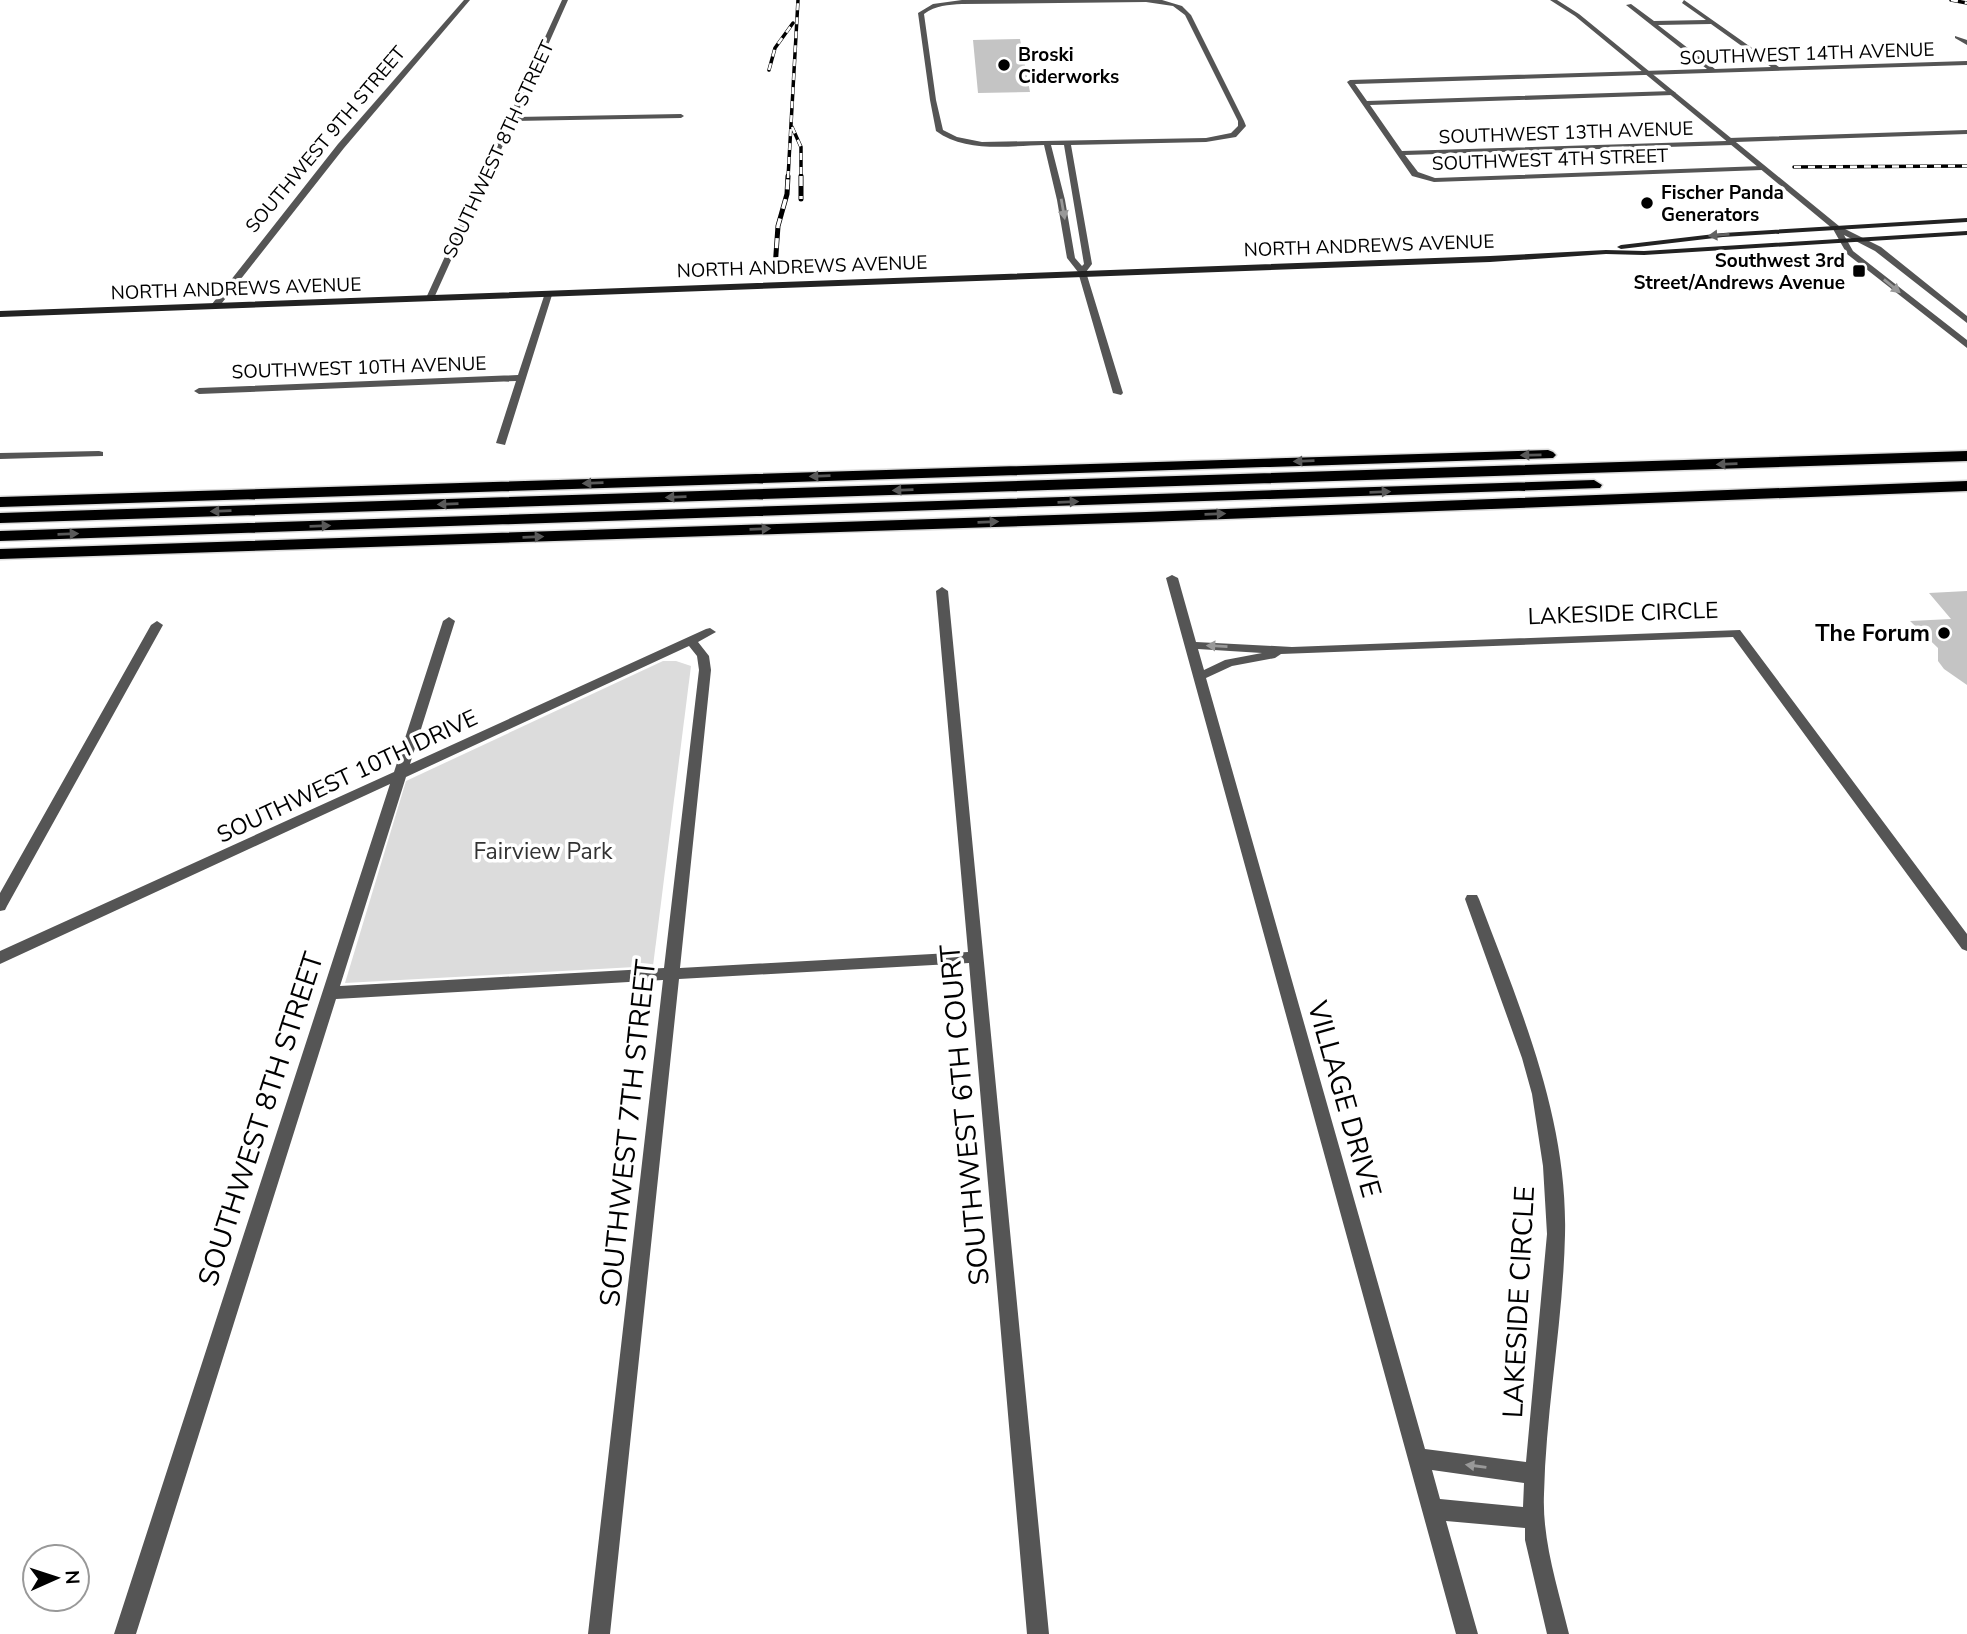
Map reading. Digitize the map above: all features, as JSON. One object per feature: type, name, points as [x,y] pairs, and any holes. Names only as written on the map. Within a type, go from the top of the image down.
[{"type":"highway","points":[[0,502],[888,474],[1967,445]]},
{"type":"highway","points":[[0,518],[1967,456]]},
{"type":"highway","points":[[0,536],[1967,473]]},
{"type":"highway","points":[[888,474],[1118,484]]},
{"type":"highway","points":[[0,554],[1967,486]]},
{"type":"highway","points":[[342,543],[559,518]]},
{"type":"main road","name":"NORTH ANDREWS AVENUE","points":[[1606,252],[1631,244],[1685,238],[1967,220]]},
{"type":"main road","name":"NORTH ANDREWS AVENUE","points":[[0,314],[1490,259],[1606,252],[1644,253],[1967,233]]},
{"type":"street","name":"SOUTHWEST 9TH STREET","points":[[215,306],[341,146],[467,0]]},
{"type":"street","name":"SOUTHWEST 8TH STREET","points":[[430,298],[565,0]]},
{"type":"street","points":[[1553,0],[1577,15],[1836,228],[1878,250],[1967,320]]},
{"type":"street","points":[[1566,0],[1577,15]]},
{"type":"street","points":[[962,2],[1163,2],[1184,9],[1242,126],[1233,135],[1206,140],[1067,143],[982,144],[955,139],[940,131],[921,13],[939,4],[962,2]]},
{"type":"street","points":[[1684,2],[1778,69]]},
{"type":"street","points":[[1629,5],[1714,71]]},
{"type":"street","points":[[1652,23],[1712,22]]},
{"type":"street","points":[[1957,37],[1967,43]]},
{"type":"street","name":"SOUTHWEST 14TH AVENUE","points":[[1648,73],[1967,63]]},
{"type":"street","name":"SOUTHWEST 4TH STREET","points":[[1648,73],[1350,82],[1415,174],[1434,180],[1762,168]]},
{"type":"street","name":"SOUTHWEST 14TH AVENUE","points":[[1363,103],[1672,93]]},
{"type":"street","points":[[512,120],[681,116]]},
{"type":"street","name":"SOUTHWEST 13TH AVENUE","points":[[1400,153],[1967,132]]},
{"type":"street","points":[[1047,143],[1071,258],[1082,272],[1118,393]]},
{"type":"street","points":[[1067,143],[1088,264],[1082,272]]},
{"type":"street","points":[[1836,228],[1850,251],[1967,345]]},
{"type":"street","points":[[500,443],[548,295]]},
{"type":"street","name":"SOUTHWEST 10TH AVENUE","points":[[199,391],[520,378]]},
{"type":"street","points":[[0,456],[99,454]]},
{"type":"street","name":"VILLAGE DRIVE","points":[[1172,578],[1467,1634]]},
{"type":"street","name":"SOUTHWEST 6TH COURT","points":[[942,591],[1038,1634]]},
{"type":"street","name":"SOUTHWEST 8TH STREET","points":[[125,1634],[449,621]]},
{"type":"street","points":[[0,906],[157,625]]},
{"type":"street","name":"SOUTHWEST 10TH DRIVE","points":[[0,958],[710,632]]},
{"type":"street","name":"LAKESIDE CIRCLE","points":[[1191,645],[1292,651],[1736,633],[1967,945]]},
{"type":"street","name":"SOUTHWEST 7TH STREET","points":[[599,1634],[705,670],[703,656],[691,641]]},
{"type":"street","name":"LAKESIDE CIRCLE","points":[[1200,676],[1229,663],[1292,651]]},
{"type":"street","name":"LAKESIDE CIRCLE","points":[[1472,899],[1530,1058],[1548,1131],[1556,1234],[1535,1474],[1534,1518],[1541,1565],[1558,1634]]},
{"type":"street","points":[[329,993],[976,957]]},
{"type":"street","points":[[1418,1458],[1535,1474]]},
{"type":"street","points":[[1432,1509],[1534,1518]]},
{"type":"green space","name":"Fairview Park","points":[[663,661],[676,661],[691,666],[653,966],[345,983],[406,781]]},
{"type":"building","name":"Broski Ciderworks","points":[[1020,39],[1030,92],[978,93],[973,40]]},
{"type":"building","name":"The Forum","points":[[1967,591],[1967,685],[1944,669],[1938,661],[1938,648],[1910,621],[1951,619],[1929,593]]},
{"type":"railway","points":[[788,178],[798,0]]},
{"type":"railway","points":[[1951,0],[1967,3]]},
{"type":"railway","points":[[769,70],[775,48],[793,23]]},
{"type":"railway","points":[[792,127],[801,147],[801,199]]},
{"type":"railway","points":[[1794,167],[1967,166]]},
{"type":"railway","points":[[775,268],[778,226],[787,194],[788,176]]},
{"type":"place","name":"Broski Ciderworks","points":[[1004,65]]},
{"type":"place","name":"Fischer Panda Generators","points":[[1647,203]]},
{"type":"place","name":"Southwest 3rd Street/Andrews Avenue","points":[[1859,271]]},
{"type":"place","name":"The Forum","points":[[1944,633]]}]
